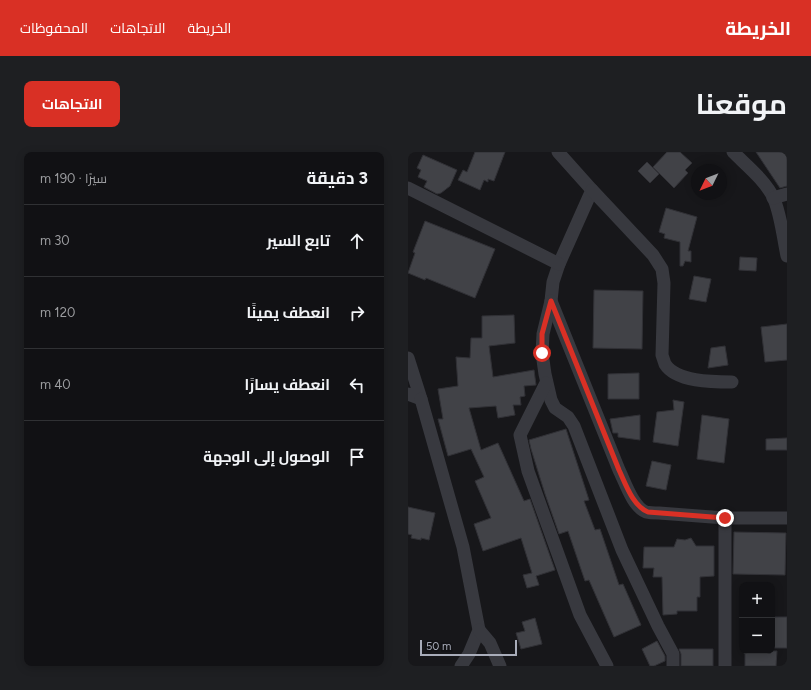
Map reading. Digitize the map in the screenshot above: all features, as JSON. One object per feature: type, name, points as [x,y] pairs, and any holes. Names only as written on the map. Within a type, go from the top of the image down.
[{"type":"street","points":[[558,152],[653,255],[662,269],[664,283],[662,355],[665,364],[681,376],[709,382],[732,382]]},
{"type":"street","points":[[733,152],[761,180],[773,198],[787,256]]},
{"type":"street","points":[[408,188],[559,264]]},
{"type":"street","points":[[592,190],[559,264],[553,282],[551,301],[542,334],[542,353],[546,383],[555,408],[568,417],[574,426],[622,550],[673,654],[673,666]]},
{"type":"street","points":[[773,198],[787,194]]},
{"type":"street","points":[[551,301],[619,470],[630,493],[640,507],[648,512],[725,518],[787,518]]},
{"type":"street","points":[[408,358],[463,547],[479,630],[490,643],[500,666]]},
{"type":"street","points":[[546,383],[520,435],[526,464],[580,616],[607,666]]},
{"type":"street","points":[[408,394],[421,399]]},
{"type":"street","points":[[725,518],[725,666]]},
{"type":"street","points":[[461,666],[469,654],[479,630]]},
{"type":"building","points":[[475,152],[505,152],[494,181],[488,179],[488,182],[484,180],[480,190],[458,180],[463,170],[467,172]]},
{"type":"building","points":[[667,152],[680,152],[692,163],[685,170],[688,173],[674,188],[653,167]]},
{"type":"building","points":[[756,152],[787,152],[787,186],[780,188]]},
{"type":"building","points":[[423,155],[457,170],[450,186],[441,193],[437,194],[424,187],[427,181],[418,177],[421,170],[417,168]]},
{"type":"building","points":[[647,162],[659,174],[650,183],[638,171]]},
{"type":"building","points":[[666,208],[697,217],[688,251],[691,251],[691,262],[685,261],[683,266],[680,266],[680,242],[664,238],[665,234],[659,232]]},
{"type":"building","points":[[425,221],[495,249],[475,298],[426,278],[425,280],[408,273],[415,253],[413,252]]},
{"type":"building","points":[[740,257],[757,258],[756,271],[739,270]]},
{"type":"building","points":[[694,276],[711,279],[706,302],[689,299]]},
{"type":"building","points":[[594,290],[643,291],[642,349],[593,348]]},
{"type":"building","points":[[514,315],[515,343],[489,346],[493,377],[534,370],[536,385],[524,386],[525,396],[520,397],[521,405],[513,405],[515,415],[498,418],[496,406],[469,408],[481,450],[498,443],[524,501],[530,499],[555,570],[536,576],[539,585],[527,588],[523,575],[532,573],[521,538],[483,551],[474,524],[491,518],[475,481],[484,477],[471,449],[448,456],[438,419],[443,419],[438,389],[458,386],[456,357],[470,358],[471,338],[482,338],[482,316]]},
{"type":"building","points":[[787,324],[787,360],[765,362],[761,327]]},
{"type":"building","points":[[725,346],[728,365],[708,368],[711,348]]},
{"type":"building","points":[[639,373],[639,399],[608,399],[608,374]]},
{"type":"building","points":[[673,400],[684,402],[678,446],[653,442],[657,412],[674,410]]},
{"type":"building","points":[[640,415],[640,440],[618,437],[618,433],[613,433],[610,419]]},
{"type":"building","points":[[702,415],[729,419],[724,463],[697,459]]},
{"type":"building","points":[[566,429],[589,500],[584,501],[595,530],[600,529],[619,585],[623,584],[641,625],[614,637],[589,580],[585,581],[568,531],[559,534],[531,449],[529,440]]},
{"type":"building","points":[[787,438],[787,450],[766,450],[766,439]]},
{"type":"building","points":[[652,461],[671,465],[666,490],[646,486]]},
{"type":"building","points":[[408,507],[435,513],[429,540],[411,538],[412,535],[408,534]]},
{"type":"building","points":[[734,532],[786,533],[785,575],[733,574]]},
{"type":"building","points":[[691,538],[696,546],[714,546],[714,576],[700,577],[700,597],[697,597],[697,611],[677,611],[677,614],[663,615],[662,577],[653,577],[654,568],[643,568],[644,547],[674,547],[677,539],[685,540]]},
{"type":"building","points":[[775,617],[787,617],[787,648],[775,648]]},
{"type":"building","points":[[535,618],[542,644],[521,649],[516,633],[525,631],[522,622]]},
{"type":"building","points":[[657,641],[665,656],[665,661],[654,666],[650,666],[642,649]]},
{"type":"building","points":[[679,649],[713,649],[713,666],[681,666],[681,654]]},
{"type":"building","points":[[775,651],[777,651],[776,666],[745,666],[745,654],[775,654]]},
{"type":"route","points":[[542,353],[542,334],[551,301],[619,470],[630,493],[640,507],[648,512],[725,518]]}]
